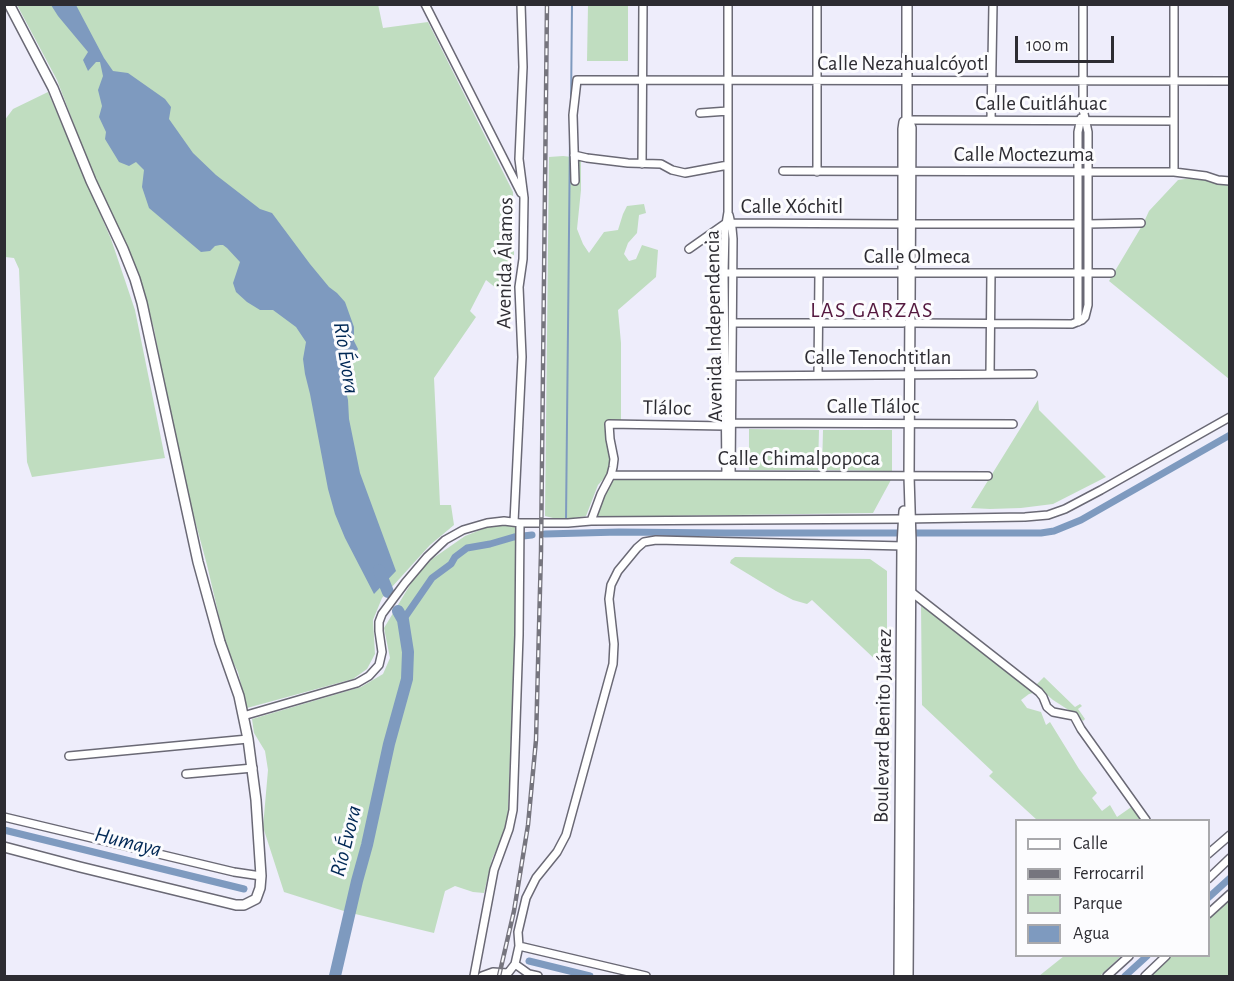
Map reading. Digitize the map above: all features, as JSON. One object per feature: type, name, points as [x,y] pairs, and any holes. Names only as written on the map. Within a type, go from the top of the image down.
[{"type":"street","points":[[4,847],[236,905],[244,905],[256,899],[260,888],[253,768],[248,739],[239,696],[220,642],[198,562],[147,323],[137,287],[123,249],[91,181],[53,88],[9,4]]},
{"type":"street","points":[[425,4],[524,198]]},
{"type":"street","name":"Avenida Álamos","points":[[474,976],[496,864],[509,829],[513,810],[519,623],[517,523],[522,357],[519,286],[523,259],[524,198],[519,159],[523,67],[521,4]]},
{"type":"street","points":[[642,164],[643,4]]},
{"type":"street","name":"Avenida Independencia","points":[[728,4],[728,212],[733,239],[733,323],[728,375]]},
{"type":"street","points":[[817,4],[817,172]]},
{"type":"street","name":"Boulevard Benito Juárez","points":[[899,976],[907,544],[907,171],[903,125],[907,120],[907,4]]},
{"type":"street","points":[[992,120],[993,4]]},
{"type":"street","points":[[1078,322],[1078,132],[1083,120],[1083,4]]},
{"type":"street","points":[[1174,4],[1174,172]]},
{"type":"street","name":"Calle Nezahualcóyotl","points":[[574,155],[573,115],[577,80],[1230,81]]},
{"type":"street","points":[[700,113],[728,111]]},
{"type":"street","name":"Calle Cuitláhuac","points":[[907,120],[1174,121]]},
{"type":"street","points":[[733,323],[1072,324],[1082,320],[1087,312],[1088,224],[1088,132],[1083,120]]},
{"type":"street","points":[[575,180],[574,155],[642,164],[661,164],[685,174],[728,165]]},
{"type":"street","name":"Calle Moctezuma","points":[[783,171],[1174,172],[1230,181]]},
{"type":"street","name":"Avenida Independencia","points":[[729,223],[725,230],[723,273],[728,375],[729,475]]},
{"type":"street","name":"Calle Xóchitl","points":[[689,249],[729,223],[1078,224]]},
{"type":"street","points":[[1088,224],[1141,223]]},
{"type":"street","name":"Calle Olmeca","points":[[723,273],[1111,273]]},
{"type":"street","points":[[818,375],[819,273]]},
{"type":"street","points":[[990,374],[991,273]]},
{"type":"street","name":"Calle Tenochtitlan","points":[[728,375],[1033,374]]},
{"type":"street","points":[[243,716],[357,683],[369,676],[379,666],[382,652],[379,631],[382,614],[427,557],[445,540],[463,530],[504,521],[517,523],[907,521],[1025,517],[1055,513],[1101,490],[1230,417]]},
{"type":"street","name":"Tláloc","points":[[611,476],[614,459],[609,423],[728,424]]},
{"type":"street","name":"Calle Tláloc","points":[[728,424],[1013,424]]},
{"type":"street","points":[[591,521],[601,494],[611,476]]},
{"type":"street","name":"Calle Chimalpopoca","points":[[611,476],[988,476]]},
{"type":"street","points":[[508,973],[515,964],[519,946],[518,932],[526,898],[566,835],[614,654],[609,599],[611,585],[618,571],[637,548],[650,540],[907,544]]},
{"type":"street","name":"Boulevard Benito Juárez","points":[[907,544],[910,591],[908,976]]},
{"type":"street","points":[[910,591],[1039,692],[1047,707],[1053,712],[1074,716],[1145,819]]},
{"type":"street","points":[[69,756],[248,739]]},
{"type":"street","points":[[186,774],[253,768]]},
{"type":"street","points":[[4,817],[222,869],[261,876]]},
{"type":"street","points":[[1210,853],[1230,835]]},
{"type":"street","points":[[1210,878],[1230,858]]},
{"type":"street","points":[[1210,913],[1230,894]]},
{"type":"street","points":[[519,946],[646,976]]},
{"type":"street","points":[[1107,976],[1128,957]]},
{"type":"street","points":[[1145,976],[1165,957]]},
{"type":"street","points":[[515,964],[529,974]]},
{"type":"street","points":[[482,976],[493,972],[538,976]]},
{"type":"green space","points":[[378,4],[383,28],[428,22],[513,192],[514,255],[496,288],[486,280],[470,311],[476,317],[434,378],[440,505],[451,505],[454,525],[430,545],[382,598],[373,620],[375,654],[367,669],[353,679],[247,708],[238,672],[225,642],[180,465],[154,329],[140,278],[96,182],[57,80],[17,5]]},
{"type":"green space","points":[[588,5],[628,5],[628,61],[587,61]]},
{"type":"green space","points":[[48,92],[111,239],[135,310],[165,458],[32,477],[27,462],[19,269],[14,258],[5,257],[4,121],[13,109]]},
{"type":"green space","points":[[549,157],[581,158],[577,229],[589,253],[604,232],[618,230],[627,206],[644,204],[646,213],[639,215],[637,233],[628,243],[624,254],[629,261],[636,259],[642,245],[658,250],[656,277],[618,310],[621,343],[621,422],[607,421],[610,449],[609,473],[598,485],[586,516],[561,520],[545,516]]},
{"type":"green space","points":[[1200,177],[1229,183],[1229,379],[1109,281],[1149,211],[1178,180]]},
{"type":"green space","points":[[1038,400],[1039,410],[1106,477],[1053,504],[1021,508],[971,508]]},
{"type":"green space","points":[[749,429],[819,430],[818,470],[749,470]]},
{"type":"green space","points":[[823,430],[892,430],[892,471],[822,470]]},
{"type":"green space","points":[[892,478],[873,513],[594,517],[604,492],[614,479]]},
{"type":"green space","points":[[506,524],[516,526],[517,542],[508,809],[507,822],[492,859],[484,893],[455,886],[445,891],[434,933],[347,912],[284,892],[263,827],[268,770],[265,751],[254,733],[252,719],[361,687],[383,674],[390,658],[384,628],[416,575],[432,559],[465,536],[488,527]]},
{"type":"green space","points":[[735,557],[870,559],[887,571],[887,658],[880,664],[812,600],[807,604],[776,591],[730,563]]},
{"type":"green space","points":[[924,602],[1037,692],[1021,700],[1027,708],[1041,712],[1046,725],[1050,722],[1097,793],[1092,798],[1102,811],[1110,805],[1117,817],[1137,803],[1148,819],[1036,819],[989,776],[993,772],[922,705],[921,604]]},
{"type":"green space","points":[[1044,677],[1075,707],[1080,704],[1082,706],[1078,709],[1085,719],[1083,721],[1036,685]]},
{"type":"green space","points":[[1229,895],[1229,976],[1146,976],[1167,957],[1210,957],[1210,915]]},
{"type":"green space","points":[[1063,957],[1120,957],[1100,976],[1039,976]]},
{"type":"water","points":[[51,5],[76,5],[113,71],[128,73],[165,99],[171,107],[169,119],[193,153],[216,175],[260,209],[272,213],[310,264],[345,302],[354,327],[354,341],[358,349],[345,372],[344,383],[349,419],[360,473],[396,571],[374,594],[345,538],[328,489],[305,374],[303,359],[306,342],[296,327],[273,310],[260,310],[236,292],[233,283],[240,262],[227,248],[220,245],[210,251],[201,252],[149,208],[142,187],[144,170],[136,162],[129,166],[119,162],[105,139],[106,132],[99,117],[102,106],[98,90],[103,76],[100,62],[96,62],[88,71],[83,60],[88,52]]},
{"type":"waterway","points":[[571,107],[572,4]]},
{"type":"waterway","points":[[566,520],[570,136]]},
{"type":"waterway","points":[[545,534],[619,532],[1041,533],[1054,531],[1081,520],[1230,435]]},
{"type":"waterway","points":[[403,620],[432,578],[467,548],[532,535]]},
{"type":"waterway","name":"Río Évora","points":[[379,570],[388,592]]},
{"type":"waterway","name":"Río Évora","points":[[335,976],[389,744],[407,679],[408,652],[403,620],[398,611]]},
{"type":"waterway","name":"Humaya","points":[[4,830],[244,889]]},
{"type":"waterway","name":"Humaya","points":[[1210,896],[1230,878]]},
{"type":"waterway","name":"Humaya","points":[[1125,976],[1146,957]]},
{"type":"waterway","name":"Humaya","points":[[529,961],[590,976]]},
{"type":"railway","points":[[499,976],[514,911],[528,825],[536,740],[541,552],[547,4]]},
{"type":"district","name":"LAS GARZAS","points":[[872,310]]}]
